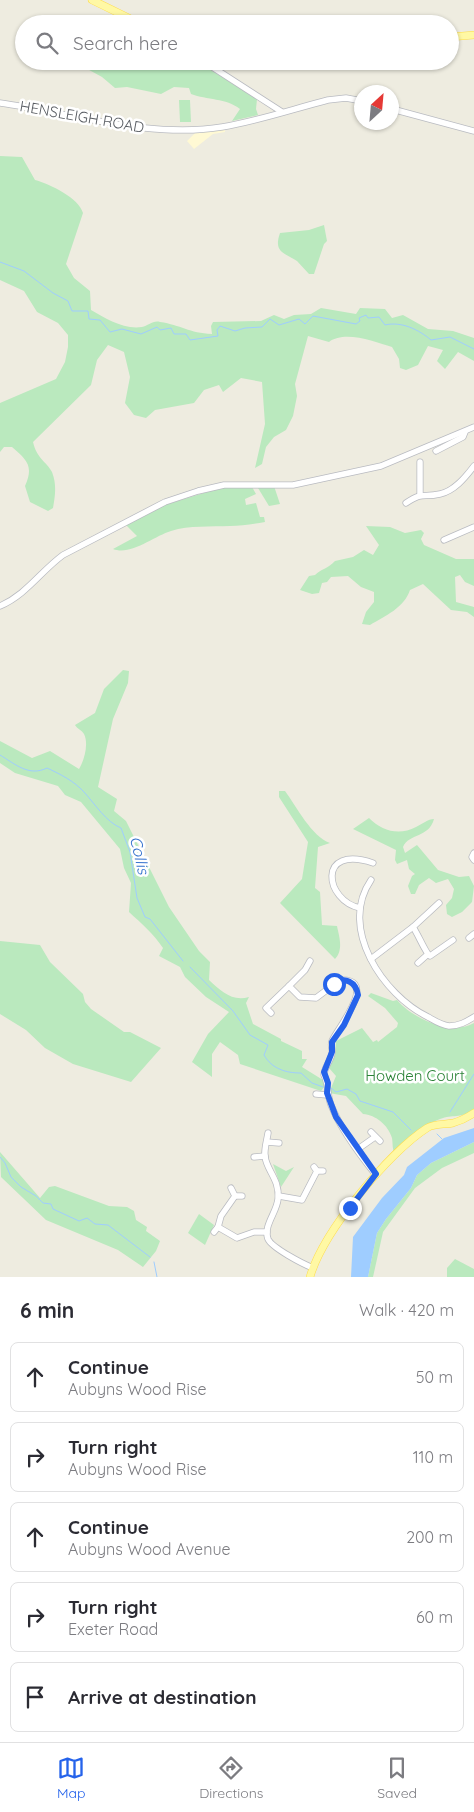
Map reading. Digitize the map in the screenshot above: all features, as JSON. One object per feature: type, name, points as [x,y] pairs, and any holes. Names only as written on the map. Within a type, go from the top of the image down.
[{"type":"main road","points":[[92,0],[123,15]]},
{"type":"main road","points":[[459,36],[474,35]]},
{"type":"main road","points":[[310,1277],[326,1241],[376,1174],[420,1134],[432,1126],[451,1123],[474,1113]]},
{"type":"street","points":[[217,70],[282,112]]},
{"type":"street","name":"HENSLEIGH ROAD","points":[[0,103],[121,125],[159,129],[220,127],[328,100],[346,98],[354,100]]},
{"type":"street","points":[[399,111],[474,131]]},
{"type":"street","points":[[0,606],[28,589],[51,563],[63,555],[165,502],[224,485],[293,485],[381,466],[474,427]]},
{"type":"street","points":[[436,451],[464,437],[465,432]]},
{"type":"street","points":[[420,462],[420,494]]},
{"type":"street","points":[[406,504],[420,494],[438,494],[451,489],[474,466]]},
{"type":"street","points":[[447,537],[474,528]]},
{"type":"street","points":[[474,853],[472,857],[474,860]]},
{"type":"street","points":[[360,908],[347,903],[340,895],[333,881],[333,871],[340,862],[351,858],[373,863]]},
{"type":"street","points":[[371,880],[364,893],[360,908],[360,926],[371,959],[394,992],[422,1014],[447,1026],[458,1025],[474,1017]]},
{"type":"street","points":[[371,959],[439,903]]},
{"type":"street","points":[[412,927],[421,937],[427,955]]},
{"type":"street","points":[[418,963],[427,955],[432,956],[453,940]]},
{"type":"street","points":[[271,1014],[264,1006],[289,986],[305,970],[310,961]]},
{"type":"street","points":[[289,986],[300,997],[309,1000],[318,997],[340,980],[350,982],[357,989],[357,998],[347,1014],[344,1025],[332,1042],[332,1052],[324,1072],[328,1083],[328,1095],[336,1117],[376,1174]]},
{"type":"street","points":[[316,1094],[328,1095]]},
{"type":"street","points":[[268,1133],[265,1156],[275,1177],[279,1196],[267,1232],[268,1239],[274,1246],[313,1268]]},
{"type":"street","points":[[358,1149],[373,1134],[380,1141]]},
{"type":"street","points":[[267,1142],[279,1143]]},
{"type":"street","points":[[254,1157],[265,1156]]},
{"type":"street","points":[[279,1196],[303,1203],[318,1169]]},
{"type":"street","points":[[232,1188],[234,1196],[221,1216],[216,1230],[237,1238],[254,1232],[267,1232]]},
{"type":"street","points":[[234,1196],[242,1196]]},
{"type":"shaded area","points":[[225,129],[225,132],[213,134],[194,149],[187,141],[198,130]]},
{"type":"green space","points":[[89,70],[211,70],[257,99],[256,109],[258,115],[232,121],[240,109],[235,105],[191,94],[189,88],[174,87],[161,94],[127,87],[115,88],[102,77]]},
{"type":"green space","points":[[179,100],[190,100],[191,122],[180,122]]},
{"type":"green space","points":[[0,156],[22,157],[35,180],[63,192],[80,207],[83,213],[66,264],[74,278],[90,291],[91,310],[115,323],[128,327],[142,327],[157,322],[212,334],[211,326],[213,322],[261,321],[274,315],[284,319],[294,315],[311,314],[321,308],[356,314],[360,308],[385,309],[392,318],[403,315],[428,329],[453,331],[474,338],[474,361],[458,352],[445,369],[437,361],[443,350],[428,346],[418,365],[406,370],[400,368],[399,359],[392,347],[360,338],[343,337],[329,342],[308,336],[295,384],[297,396],[293,416],[286,430],[274,437],[266,447],[262,464],[255,468],[265,424],[262,382],[241,378],[223,392],[219,385],[204,390],[194,403],[155,410],[146,418],[134,415],[125,403],[130,377],[124,352],[108,345],[97,360],[91,385],[33,442],[39,456],[50,468],[55,481],[54,504],[53,508],[48,511],[30,502],[25,486],[29,468],[22,456],[12,447],[4,447],[0,452],[0,403],[56,379],[65,362],[68,335],[58,323],[37,312],[24,291],[0,280]]},
{"type":"green space","points":[[324,225],[327,241],[324,244],[314,274],[309,274],[297,261],[281,252],[278,245],[280,233],[309,230]]},
{"type":"green space","points":[[274,486],[280,504],[269,506],[258,488]]},
{"type":"green space","points":[[223,487],[252,487],[256,494],[245,499],[246,505],[256,503],[260,517],[264,517],[265,522],[238,526],[178,529],[164,533],[135,548],[127,550],[113,549],[137,536],[126,525],[158,507]]},
{"type":"green space","points":[[366,526],[390,527],[405,533],[421,530],[424,533],[421,539],[424,545],[456,559],[474,559],[474,586],[465,582],[460,575],[455,577],[456,602],[474,607],[474,617],[467,612],[451,610],[423,584],[410,590],[399,607],[370,625],[362,624],[366,612],[374,602],[374,592],[361,587],[348,576],[331,577],[327,582],[322,583],[319,593],[312,594],[300,590],[309,576],[315,575],[335,561],[353,557],[364,550],[373,555],[379,545]]},
{"type":"green space","points":[[123,670],[129,671],[128,683],[113,719],[98,787],[117,799],[114,811],[126,821],[169,907],[199,951],[210,962],[209,980],[222,992],[232,997],[249,997],[246,1003],[253,1024],[302,1051],[302,1059],[307,1059],[302,1067],[323,1080],[325,1086],[321,1091],[240,1064],[238,1055],[220,1042],[212,1054],[212,1077],[192,1062],[208,1034],[229,1012],[206,997],[185,977],[180,967],[159,956],[163,948],[151,933],[129,912],[131,883],[124,868],[120,849],[81,802],[65,795],[58,786],[15,773],[0,763],[0,741],[32,758],[50,751],[79,769],[83,762],[86,743],[84,734],[75,725],[95,713],[104,689]]},
{"type":"green space","points":[[279,791],[285,791],[311,828],[330,843],[318,847],[315,888],[320,892],[322,925],[337,926],[340,947],[335,959],[280,903],[302,879],[308,842],[279,797]]},
{"type":"green space","points":[[369,818],[385,829],[397,832],[410,830],[434,819],[424,833],[410,839],[406,843],[403,847],[405,853],[417,845],[438,870],[459,877],[469,876],[474,886],[472,902],[462,912],[452,917],[447,914],[446,905],[452,898],[454,889],[448,879],[436,883],[429,878],[419,885],[415,894],[411,894],[408,886],[412,876],[415,874],[409,869],[407,860],[397,864],[395,860],[396,850],[353,829]]},
{"type":"green space","points":[[0,941],[40,945],[50,962],[83,994],[85,1002],[91,1009],[124,1032],[130,1032],[161,1048],[131,1082],[73,1064],[45,1048],[26,1030],[0,1014]]},
{"type":"green space","name":"Howden Court","points":[[371,993],[393,1001],[397,1000],[413,1013],[433,1024],[455,1028],[465,1027],[474,1023],[474,1110],[433,1122],[395,1154],[390,1133],[381,1122],[372,1116],[363,1114],[346,1096],[329,1093],[336,1076],[329,1068],[335,1056],[336,1041],[362,1028],[373,1042],[377,1040],[378,1042],[397,1027],[398,1023],[385,1008],[368,996]]},
{"type":"green space","points":[[474,1142],[474,1153],[442,1168],[415,1188],[383,1232],[373,1277],[368,1277],[377,1233],[411,1188],[417,1175],[431,1163]]},
{"type":"green space","points":[[0,1152],[40,1198],[49,1187],[55,1186],[109,1206],[127,1207],[134,1211],[136,1220],[147,1227],[146,1231],[160,1241],[156,1251],[143,1267],[118,1250],[46,1220],[1,1177]]},
{"type":"green space","points":[[273,1164],[286,1171],[294,1167],[281,1187]]},
{"type":"green space","points":[[199,1214],[214,1225],[205,1245],[188,1233]]},
{"type":"green space","points":[[455,1259],[474,1269],[474,1277],[447,1277],[447,1268]]},
{"type":"water","points":[[474,1128],[474,1142],[431,1163],[417,1175],[411,1188],[377,1233],[368,1277],[351,1277],[353,1237],[382,1198],[404,1175],[407,1167],[444,1138]]},
{"type":"waterway","points":[[0,262],[24,271],[53,293],[68,301],[72,311],[88,311],[89,319],[100,320],[110,332],[122,329],[141,334],[157,327],[160,330],[171,328],[174,334],[186,334],[190,340],[218,336],[217,330],[220,326],[235,331],[245,328],[262,327],[270,319],[279,325],[299,319],[305,324],[313,316],[356,324],[360,321],[359,318],[366,315],[368,318],[379,317],[385,325],[398,324],[410,327],[431,340],[450,337],[474,349]]},
{"type":"waterway","name":"Collis","points":[[0,755],[22,768],[34,771],[47,768],[67,778],[76,784],[106,817],[121,828],[130,852],[137,898],[145,917],[150,919],[183,961]]},
{"type":"waterway","name":"Collis","points":[[190,967],[233,1011],[250,1035],[268,1045],[264,1055],[271,1064],[285,1071],[301,1073],[312,1083],[323,1087]]},
{"type":"waterway","points":[[450,1112],[474,1074]]},
{"type":"waterway","name":"Collis","points":[[331,1088],[336,1092],[347,1089],[356,1094],[360,1101],[393,1112],[411,1130]]},
{"type":"waterway","points":[[437,1134],[442,1139]]},
{"type":"waterway","points":[[0,1157],[11,1177],[43,1203],[51,1204],[53,1209],[79,1221],[87,1218],[95,1224],[108,1225],[150,1257]]},
{"type":"waterway","points":[[154,1262],[157,1277]]},
{"type":"route","points":[[334,984],[340,980],[347,980],[357,989],[358,995],[347,1014],[344,1025],[331,1044],[332,1052],[324,1072],[328,1083],[328,1098],[336,1117],[349,1138],[376,1174],[350,1208]]}]
